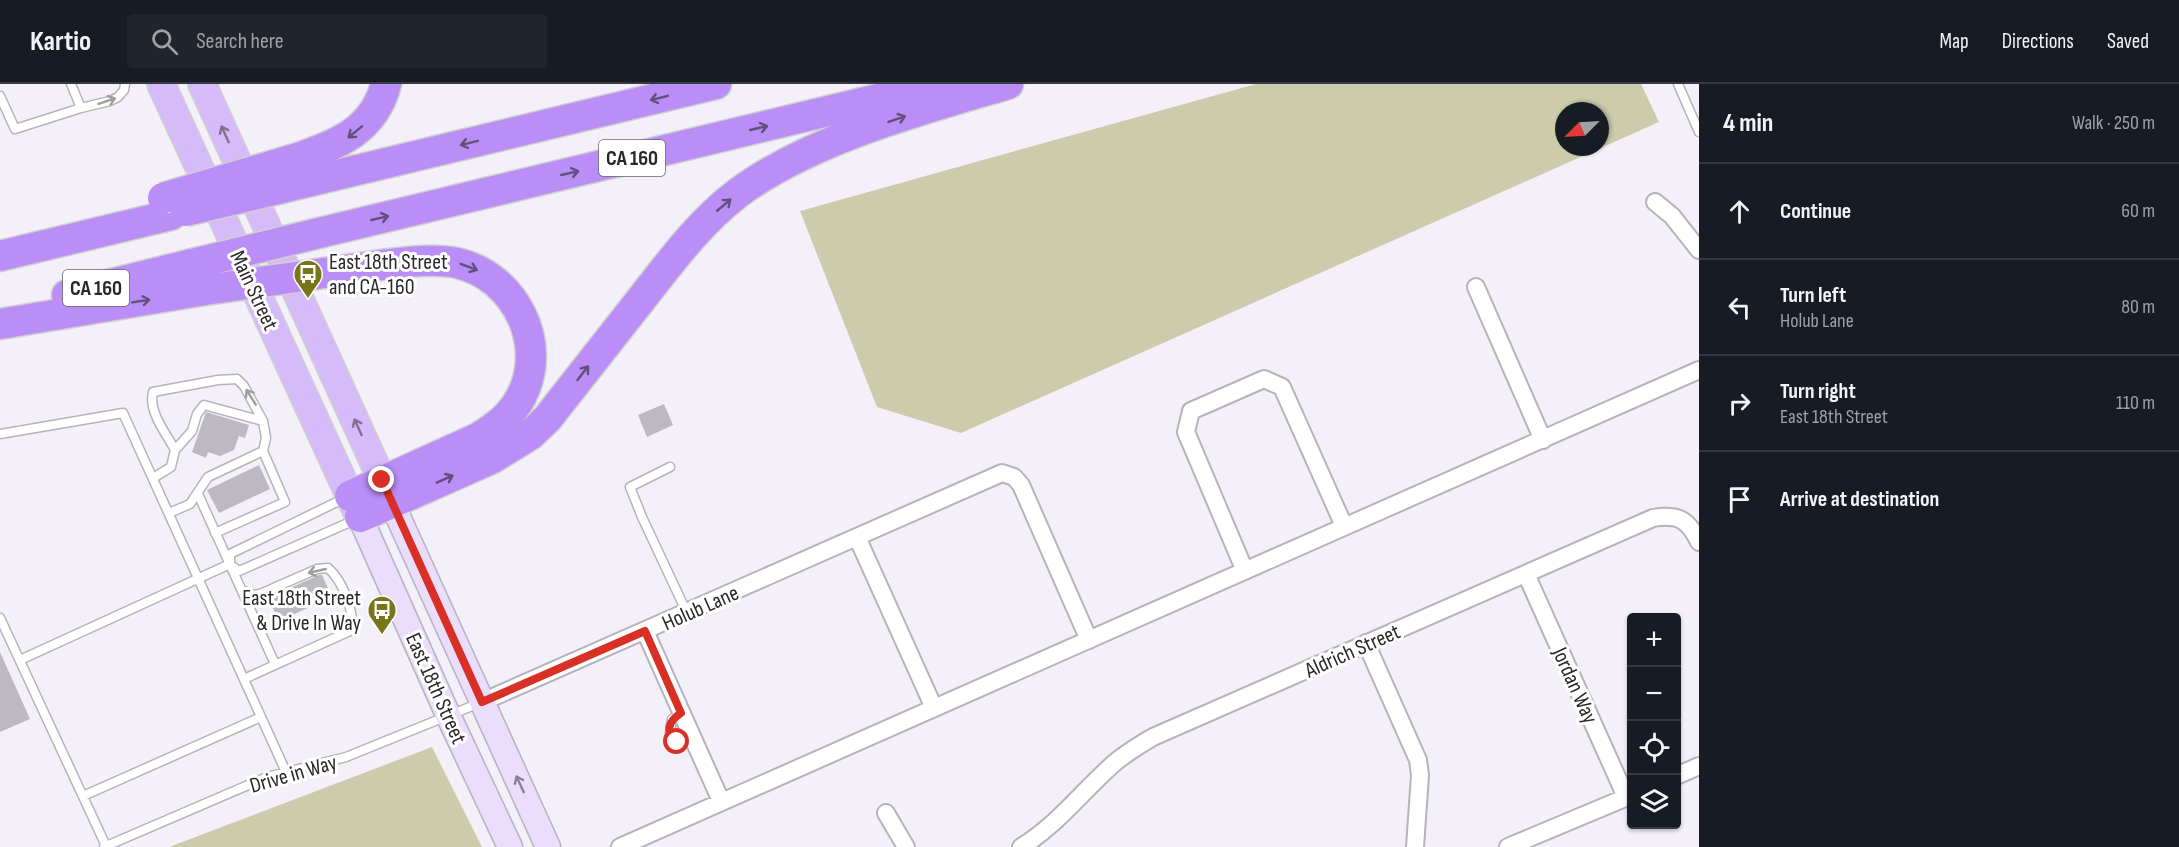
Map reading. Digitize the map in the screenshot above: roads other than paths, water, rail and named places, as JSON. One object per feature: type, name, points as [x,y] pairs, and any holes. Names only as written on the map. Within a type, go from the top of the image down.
[{"type":"highway","points":[[300,170],[363,126],[374,112],[386,84]]},
{"type":"highway","name":"CA 160","points":[[0,256],[300,170],[716,84]]},
{"type":"highway","name":"CA 160","points":[[0,312],[941,84]]},
{"type":"highway","points":[[386,491],[493,458],[530,435],[547,419],[688,240],[718,210],[756,180],[826,145],[906,116],[1008,84]]},
{"type":"highway","points":[[0,243],[167,207]]},
{"type":"highway","points":[[0,324],[205,290],[338,271],[412,263],[457,263],[477,270],[497,282],[522,313],[529,335],[531,356],[528,378],[521,396],[511,412],[497,426],[386,491],[355,506]]},
{"type":"main road","name":"Main Street","points":[[161,84],[355,506]]},
{"type":"main road","name":"Main Street","points":[[202,84],[386,491]]},
{"type":"main road","name":"East 18th Street","points":[[386,491],[548,847]]},
{"type":"main road","name":"East 18th Street","points":[[355,506],[448,715],[510,847]]},
{"type":"street","points":[[1655,202],[1672,216],[1699,250]]},
{"type":"street","points":[[1476,287],[1543,440]]},
{"type":"street","points":[[620,847],[1699,370]]},
{"type":"street","points":[[1245,571],[1186,432],[1191,411],[1264,379],[1282,387],[1344,526]]},
{"type":"street","name":"Holub Lane","points":[[482,702],[1002,473],[1014,477],[1021,485],[1089,640]]},
{"type":"street","name":"Aldrich Street","points":[[1023,846],[1046,829],[1112,765],[1132,749],[1153,737],[1653,518],[1669,515],[1682,520],[1693,529],[1699,542]]},
{"type":"street","points":[[857,537],[934,708]]},
{"type":"street","name":"Jordan Way","points":[[1526,574],[1627,792]]},
{"type":"street","points":[[645,631],[721,801]]},
{"type":"street","points":[[1366,643],[1418,760],[1420,775],[1415,847]]},
{"type":"street","points":[[1679,775],[1699,766]]},
{"type":"street","points":[[1508,847],[1627,797]]},
{"type":"street","points":[[886,813],[906,847]]},
{"type":"lane","points":[[70,84],[81,108]]},
{"type":"lane","points":[[0,96],[15,129],[110,101],[124,90],[124,84]]},
{"type":"lane","points":[[1678,84],[1699,132]]},
{"type":"lane","points":[[175,450],[159,423],[151,401],[153,392],[218,380],[237,379],[244,386],[263,420],[266,438],[262,452],[285,502],[215,533]]},
{"type":"lane","points":[[153,478],[171,467],[175,450],[192,431],[197,414],[204,405],[263,420]]},
{"type":"lane","points":[[0,434],[123,413],[286,772]]},
{"type":"lane","points":[[169,513],[190,504],[208,477],[262,452]]},
{"type":"lane","points":[[670,467],[630,487],[687,613]]},
{"type":"lane","points":[[198,494],[275,664]]},
{"type":"lane","points":[[355,506],[238,571],[230,564],[230,554],[355,506]]},
{"type":"lane","points":[[20,660],[230,564]]},
{"type":"lane","points":[[242,590],[253,595],[260,594],[317,568],[328,568],[340,585],[353,622],[352,630],[244,679]]},
{"type":"lane","points":[[0,618],[105,847]]},
{"type":"lane","name":"Drive in Way","points":[[105,847],[267,777],[346,758],[482,702]]},
{"type":"lane","points":[[83,796],[261,717]]},
{"type":"place","name":"East 18th Street and CA-160","points":[[308,300]]},
{"type":"place","name":"East 18th Street & Drive In Way","points":[[382,636]]}]
